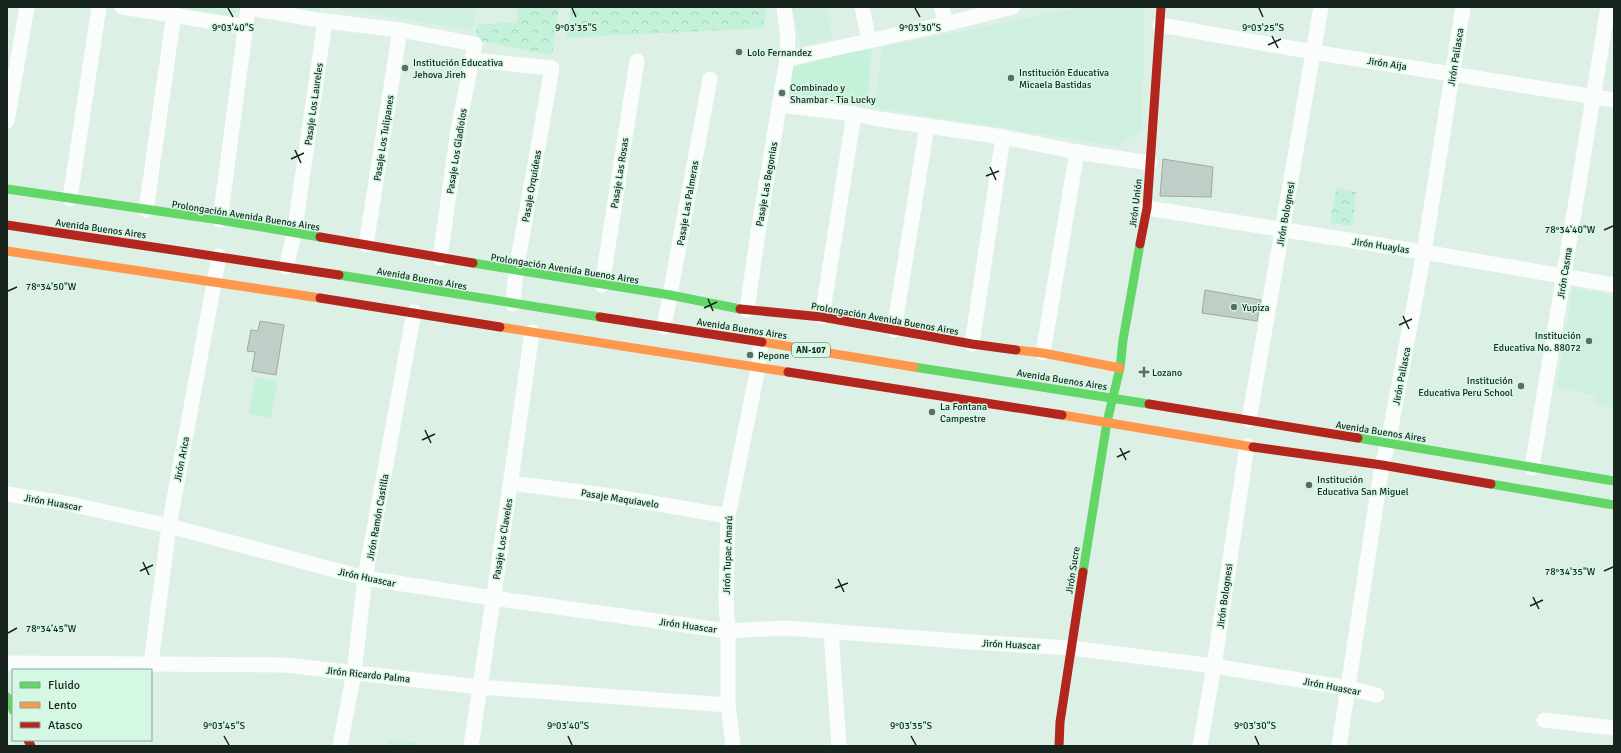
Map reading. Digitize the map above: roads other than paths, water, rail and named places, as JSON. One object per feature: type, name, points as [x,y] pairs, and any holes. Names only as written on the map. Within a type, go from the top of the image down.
[{"type":"main road","name":"Jirón Unión","points":[[1113,399],[1120,368],[1123,340],[1147,208],[1161,7]]},
{"type":"main road","name":"Prolongación Avenida Buenos Aires","points":[[7,189],[220,220],[294,234],[670,295],[747,310],[822,317],[972,344],[1043,353],[1120,368]]},
{"type":"main road","name":"Avenida Buenos Aires","points":[[7,225],[219,256],[513,304],[761,342],[1249,420],[1614,481]]},
{"type":"main road","points":[[7,251],[414,312],[758,368],[1107,422],[1247,446],[1382,465],[1614,505]]},
{"type":"main road","name":"Jirón Sucre","points":[[1059,746],[1060,722],[1071,648],[1107,422],[1113,399]]},
{"type":"main road","points":[[7,697],[12,708]]},
{"type":"street","points":[[7,121],[27,7]]},
{"type":"street","points":[[70,198],[99,7]]},
{"type":"street","points":[[122,7],[174,14],[246,27]]},
{"type":"street","name":"Pasaje Las Begonias","points":[[747,310],[757,239],[787,59],[788,37],[784,7]]},
{"type":"street","points":[[862,7],[869,41]]},
{"type":"street","points":[[942,7],[945,24]]},
{"type":"street","points":[[787,59],[945,24],[1013,7]]},
{"type":"street","name":"Jirón Bolognesi","points":[[1249,420],[1321,7]]},
{"type":"street","name":"Jirón Pallasca","points":[[1339,746],[1382,465],[1388,443],[1424,252],[1463,7]]},
{"type":"street","name":"Jirón Casma","points":[[1532,468],[1608,7]]},
{"type":"street","points":[[220,220],[248,8],[325,21],[400,30]]},
{"type":"street","points":[[146,210],[174,14]]},
{"type":"street","name":"Pasaje Los Laureles","points":[[286,267],[294,234],[325,21]]},
{"type":"street","name":"Jirón Aija","points":[[1160,25],[1313,52],[1614,100]]},
{"type":"street","name":"Pasaje Los Gladiolos","points":[[400,30],[476,44],[458,130],[440,258]]},
{"type":"street","name":"Pasaje Los Tulipanes","points":[[366,245],[400,30]]},
{"type":"street","name":"Pasaje Orquideas","points":[[472,60],[552,68],[516,271],[513,304]]},
{"type":"street","name":"Pasaje Las Rosas","points":[[602,285],[637,61]]},
{"type":"street","name":"Pasaje Las Palmeras","points":[[664,327],[710,79]]},
{"type":"street","points":[[780,105],[854,114],[1003,137],[1078,152],[1150,163]]},
{"type":"street","points":[[822,317],[854,114]]},
{"type":"street","points":[[894,330],[928,126]]},
{"type":"street","points":[[972,344],[1003,137]]},
{"type":"street","points":[[1043,353],[1078,152]]},
{"type":"street","name":"Jirón Huaylas","points":[[1147,208],[1614,284]]},
{"type":"street","name":"Jirón Arica","points":[[151,664],[169,526],[219,256]]},
{"type":"street","name":"Jirón Ramón Castilla","points":[[340,746],[354,672],[365,578],[414,312]]},
{"type":"street","name":"Pasaje Los Claveles","points":[[471,746],[511,483],[532,332]]},
{"type":"street","name":"Jirón Tupac Amarú","points":[[733,746],[728,705],[728,631],[726,600],[728,516],[758,368],[761,342]]},
{"type":"street","name":"Jirón Bolognesi","points":[[1200,746],[1214,666],[1247,446]]},
{"type":"street","name":"Pasaje Maquiavelo","points":[[511,483],[612,496],[728,516]]},
{"type":"street","name":"Jirón Huascar","points":[[7,494],[65,503],[169,526],[365,578],[493,598],[728,631],[785,628],[1071,648],[1214,666],[1348,688],[1377,695]]},
{"type":"street","points":[[831,631],[839,746]]},
{"type":"street","name":"Jirón Ricardo Palma","points":[[7,663],[286,665],[480,686],[728,705]]},
{"type":"street","points":[[1544,720],[1614,728]]},
{"type":"place","name":"Lolo Fernandez","points":[[739,52]]},
{"type":"place","name":"Institución Educativa Jehova Jireh","points":[[405,68]]},
{"type":"place","name":"Institución Educativa Micaela Bastidas","points":[[1011,78]]},
{"type":"place","name":"Combinado y Shambar - Tia Lucky","points":[[782,93]]},
{"type":"place","name":"Yupiza","points":[[1234,307]]},
{"type":"place","name":"Institución Educativa No. 88072","points":[[1589,341]]},
{"type":"place","name":"Pepone","points":[[750,355]]},
{"type":"place","name":"Lozano","points":[[1144,372]]},
{"type":"place","name":"Institución Educativa Peru School","points":[[1521,386]]},
{"type":"place","name":"La Fontana Campestre","points":[[932,412]]},
{"type":"place","name":"Institución Educativa San Miguel","points":[[1309,485]]}]
